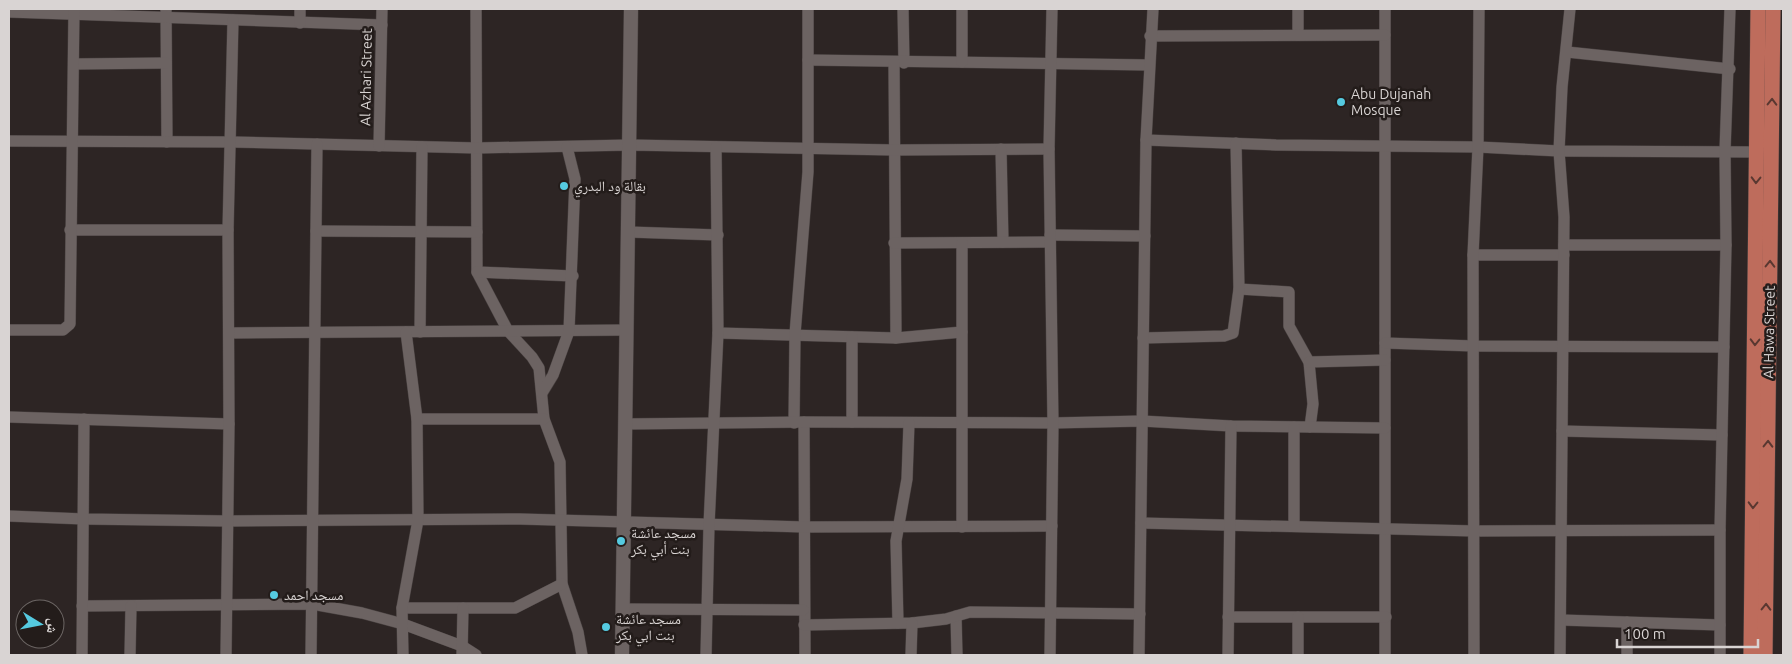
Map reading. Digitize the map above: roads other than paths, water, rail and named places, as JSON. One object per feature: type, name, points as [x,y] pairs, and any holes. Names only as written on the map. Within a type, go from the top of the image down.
[{"type":"highway","name":"Al Hawa Street","points":[[1751,655],[1758,9]]},
{"type":"highway","name":"Al Hawa Street","points":[[1765,655],[1773,9]]},
{"type":"street","points":[[300,9],[300,23]]},
{"type":"street","name":"Al Azhari Street","points":[[379,146],[382,9]]},
{"type":"street","points":[[476,9],[477,272],[508,332],[532,357],[539,368],[544,419],[560,462],[562,584],[578,632],[582,655]]},
{"type":"street","points":[[622,655],[631,9]]},
{"type":"street","points":[[805,655],[803,610],[804,527],[795,334],[808,172],[808,9]]},
{"type":"street","points":[[896,338],[894,150],[903,9]]},
{"type":"street","points":[[962,9],[962,62]]},
{"type":"street","points":[[1050,655],[1053,423],[1049,148],[1052,9]]},
{"type":"street","points":[[1139,655],[1146,140],[1150,36],[1153,9]]},
{"type":"street","points":[[1298,9],[1298,35]]},
{"type":"street","points":[[1385,9],[1385,655]]},
{"type":"street","points":[[1474,655],[1473,255],[1478,147],[1479,9]]},
{"type":"street","points":[[1560,655],[1564,250],[1559,151],[1562,87],[1570,9]]},
{"type":"street","points":[[1720,655],[1720,530],[1730,9]]},
{"type":"street","points":[[9,330],[63,330],[68,328],[70,324],[74,11]]},
{"type":"street","points":[[9,12],[166,12],[233,20],[382,25]]},
{"type":"street","points":[[166,12],[167,142]]},
{"type":"street","points":[[226,655],[229,424],[228,230],[232,142],[233,20]]},
{"type":"street","points":[[1150,36],[1385,35]]},
{"type":"street","points":[[1567,52],[1730,69]]},
{"type":"street","points":[[808,60],[899,63],[962,62],[1149,65]]},
{"type":"street","points":[[74,64],[166,64]]},
{"type":"street","points":[[1146,140],[1236,144],[1478,147],[1559,151],[1757,152]]},
{"type":"street","points":[[9,141],[232,142],[477,148],[630,145],[894,150],[1049,148]]},
{"type":"street","points":[[312,655],[312,519],[318,144]]},
{"type":"street","points":[[1143,338],[1231,334],[1239,289],[1236,144]]},
{"type":"street","points":[[420,332],[422,147]]},
{"type":"street","points":[[542,393],[553,375],[569,331],[573,276],[572,228],[575,179],[567,147]]},
{"type":"street","points":[[706,655],[709,525],[718,333],[716,147]]},
{"type":"street","points":[[1001,149],[1003,242]]},
{"type":"street","points":[[70,230],[228,230]]},
{"type":"street","points":[[316,231],[476,232]]},
{"type":"street","points":[[628,232],[718,235]]},
{"type":"street","points":[[894,243],[1003,242],[1050,238],[1144,236]]},
{"type":"street","points":[[962,243],[962,527]]},
{"type":"street","points":[[1473,255],[1726,245]]},
{"type":"street","points":[[477,272],[573,276]]},
{"type":"street","points":[[1239,289],[1289,292],[1289,326],[1306,361],[1384,360]]},
{"type":"street","points":[[229,333],[627,330]]},
{"type":"street","points":[[403,655],[402,608],[418,520],[417,418],[406,332]]},
{"type":"street","points":[[718,333],[896,338],[962,332]]},
{"type":"street","points":[[852,337],[852,422]]},
{"type":"street","points":[[1385,342],[1474,346],[1724,347]]},
{"type":"street","points":[[1309,362],[1312,404],[1310,426]]},
{"type":"street","points":[[9,417],[229,424]]},
{"type":"street","points":[[417,418],[544,419]]},
{"type":"street","points":[[82,655],[84,419]]},
{"type":"street","points":[[625,424],[1142,421],[1231,426],[1385,428]]},
{"type":"street","points":[[898,623],[899,588],[895,549],[907,479],[909,423]]},
{"type":"street","points":[[1228,655],[1231,426]]},
{"type":"street","points":[[1294,427],[1294,526]]},
{"type":"street","points":[[1562,431],[1722,435]]},
{"type":"street","points":[[9,516],[228,521],[520,519],[804,527],[1052,526]]},
{"type":"street","points":[[1141,523],[1475,531],[1720,530]]},
{"type":"street","points":[[402,608],[515,608],[562,584]]},
{"type":"street","points":[[82,606],[312,604],[362,613],[403,624],[462,651],[476,655]]},
{"type":"street","points":[[130,655],[131,606]]},
{"type":"street","points":[[462,651],[463,608]]},
{"type":"street","points":[[623,609],[803,610]]},
{"type":"street","points":[[804,625],[912,623],[970,612],[1140,614]]},
{"type":"street","points":[[956,616],[958,655]]},
{"type":"street","points":[[1228,617],[1386,617]]},
{"type":"street","points":[[1298,617],[1298,655]]},
{"type":"street","points":[[1561,620],[1720,625]]},
{"type":"street","points":[[1627,622],[1628,655]]},
{"type":"street","points":[[911,655],[912,623]]},
{"type":"place","name":"Abu Dujanah Mosque","points":[[1341,102]]},
{"type":"place","name":"بقالة ود البدري","points":[[564,186]]},
{"type":"place","name":"مسجد عائشة بنت أبي بكر","points":[[621,541]]},
{"type":"place","name":"مسجد احمد","points":[[274,595]]},
{"type":"place","name":"مسجد عائشة بنت ابي بكر","points":[[606,627]]}]
